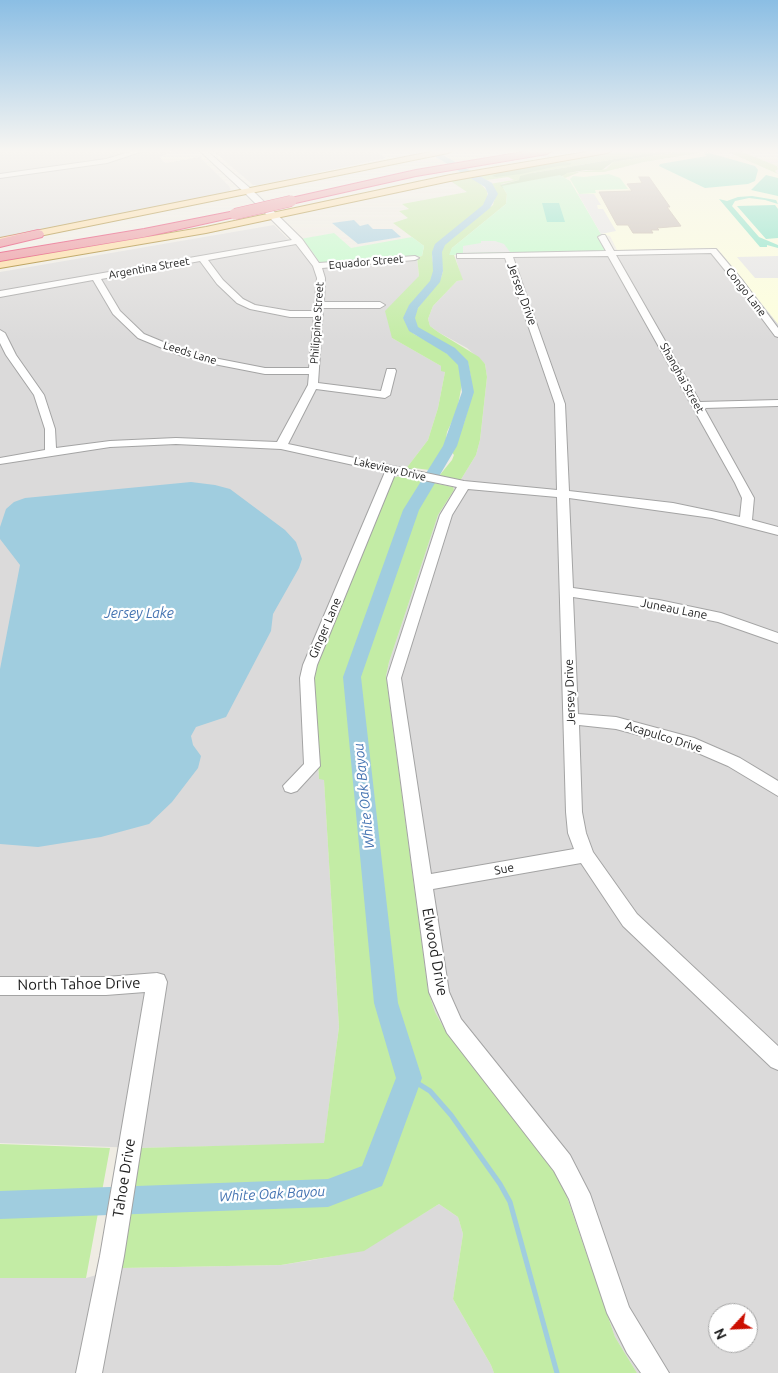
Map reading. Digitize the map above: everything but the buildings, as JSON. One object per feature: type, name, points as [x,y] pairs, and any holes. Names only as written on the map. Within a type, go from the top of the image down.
[{"type":"highway","points":[[0,250],[204,215]]},
{"type":"highway","points":[[0,257],[144,233],[214,215]]},
{"type":"highway","points":[[0,242],[38,234]]},
{"type":"main road","points":[[38,234],[132,215]]},
{"type":"main road","points":[[245,222],[255,215]]},
{"type":"main road","points":[[0,264],[277,215]]},
{"type":"street","name":"Philippine Street","points":[[273,216],[307,250],[317,266],[320,278],[313,385],[281,446]]},
{"type":"street","name":"Shanghai Street","points":[[602,237],[748,498],[746,522]]},
{"type":"street","name":"Argentina Street","points":[[0,294],[299,241]]},
{"type":"street","name":"Congo Lane","points":[[611,253],[713,251],[741,284],[778,334]]},
{"type":"street","points":[[460,256],[611,253]]},
{"type":"street","name":"Jersey Drive","points":[[508,255],[560,404],[570,719],[574,812],[577,833],[585,855],[630,920],[778,1060]]},
{"type":"street","points":[[202,258],[220,282],[240,301],[253,307],[290,314],[380,305]]},
{"type":"street","name":"Equador Street","points":[[317,266],[415,258]]},
{"type":"street","name":"Leeds Lane","points":[[96,277],[116,312],[141,336],[182,353],[219,362],[265,370],[314,371]]},
{"type":"street","points":[[0,333],[10,355],[38,395],[50,429],[50,452]]},
{"type":"street","points":[[313,385],[386,395],[391,371]]},
{"type":"street","points":[[697,405],[778,403]]},
{"type":"street","name":"Lakeview Drive","points":[[0,462],[50,452],[110,444],[176,441],[281,446],[464,485],[600,497],[673,507],[746,522],[778,531]]},
{"type":"street","name":"Ginger Lane","points":[[291,786],[312,766],[307,678],[310,665],[391,470]]},
{"type":"street","name":"Elwood Drive","points":[[464,485],[446,515],[394,678],[439,992],[454,1026],[562,1163],[579,1194],[619,1313],[636,1344],[656,1373]]},
{"type":"street","name":"Juneau Lane","points":[[566,592],[659,604],[721,618],[778,638]]},
{"type":"street","name":"Acapulco Drive","points":[[570,719],[616,723],[688,742],[734,762],[778,789]]},
{"type":"street","name":"Sue","points":[[423,883],[585,855]]},
{"type":"street","name":"North Tahoe Drive","points":[[0,986],[106,986],[157,982]]},
{"type":"street","name":"Tahoe Drive","points":[[89,1373],[112,1256],[157,982]]},
{"type":"shaded area","points":[[0,215],[115,215],[0,238]]},
{"type":"shaded area","points":[[590,215],[778,215],[778,324],[717,248],[617,250],[610,236],[601,234]]},
{"type":"shaded area","points":[[590,215],[607,215],[616,231],[601,234]]},
{"type":"shaded area","points":[[274,225],[289,240],[300,239],[311,250],[319,263],[417,257],[419,276],[392,338],[441,366],[445,372],[438,408],[428,440],[400,476],[392,478],[312,683],[319,778],[324,779],[339,1027],[324,1144],[140,1148],[0,1143],[0,272]]},
{"type":"shaded area","points":[[481,241],[495,241],[504,244],[510,252],[463,253],[463,246],[481,243]]},
{"type":"shaded area","points":[[723,253],[778,324],[778,1373],[637,1373],[615,1337],[565,1191],[555,1172],[445,1030],[435,1012],[428,990],[386,676],[438,515],[454,490],[453,487],[460,481],[476,455],[480,440],[487,377],[485,364],[467,348],[430,326],[428,319],[433,306],[457,281],[462,280],[456,259]]},
{"type":"shaded area","points":[[778,256],[778,278],[755,278],[737,257]]},
{"type":"shaded area","points":[[439,1204],[458,1217],[463,1234],[453,1299],[494,1373],[0,1373],[0,1278],[86,1278],[121,1268],[281,1265],[313,1260],[364,1250]]},
{"type":"green space","points":[[404,215],[473,215],[435,246],[432,257],[435,274],[431,282],[410,305],[407,314],[409,328],[414,334],[437,346],[458,362],[463,378],[457,411],[447,432],[445,446],[429,470],[414,468],[411,472],[405,470],[428,440],[438,408],[445,372],[441,371],[441,366],[392,338],[385,311],[419,276],[417,257],[422,256],[424,246],[393,223],[408,218]]},
{"type":"green space","points":[[480,215],[492,215],[452,248],[450,255],[454,255],[463,280],[457,281],[433,306],[428,319],[430,326],[479,357],[485,364],[487,377],[480,440],[476,455],[460,481],[439,476],[452,460],[454,455],[451,451],[464,423],[471,399],[471,378],[468,363],[449,346],[425,335],[418,329],[414,320],[414,313],[441,278],[443,271],[440,251],[444,244]]},
{"type":"green space","points":[[492,215],[590,215],[601,234],[598,237],[605,249],[602,252],[449,255],[452,248]]},
{"type":"green space","points":[[545,215],[563,215],[565,222],[547,222]]},
{"type":"green space","points":[[733,215],[740,215],[759,237],[778,245],[778,248],[767,245],[767,247],[760,247]]},
{"type":"green space","points":[[745,215],[778,215],[778,238],[766,239]]},
{"type":"green space","points":[[334,233],[351,248],[412,237],[424,246],[422,256],[324,264],[320,263],[300,239]]},
{"type":"green space","points":[[400,476],[453,487],[454,490],[438,515],[386,676],[428,990],[435,1012],[445,1030],[555,1172],[565,1191],[615,1337],[637,1373],[494,1373],[453,1299],[463,1234],[458,1217],[439,1204],[364,1251],[281,1265],[121,1268],[140,1148],[324,1143],[339,1027],[324,780],[319,779],[313,673],[392,478]]},
{"type":"green space","points":[[0,1144],[110,1148],[86,1278],[0,1278]]},
{"type":"water","points":[[354,220],[360,226],[368,224],[373,229],[392,229],[401,237],[358,244],[332,223]]},
{"type":"water","name":"Jersey Lake","points":[[191,482],[230,489],[285,530],[296,542],[302,559],[299,568],[273,614],[271,631],[226,717],[196,727],[191,736],[193,745],[201,756],[198,768],[172,802],[149,824],[101,837],[38,847],[0,844],[0,669],[20,565],[0,539],[0,527],[6,509],[14,502],[25,498]]},
{"type":"waterway","name":"White Oak Bayou","points":[[0,1205],[328,1193],[372,1176],[409,1078],[386,1003],[352,677],[411,510],[450,446],[468,392],[464,364],[451,351],[413,329],[409,318],[413,307],[435,282],[438,271],[437,252],[440,244],[476,215]]},
{"type":"waterway","points":[[409,1078],[430,1091],[451,1115],[500,1184],[510,1202],[557,1373]]}]
